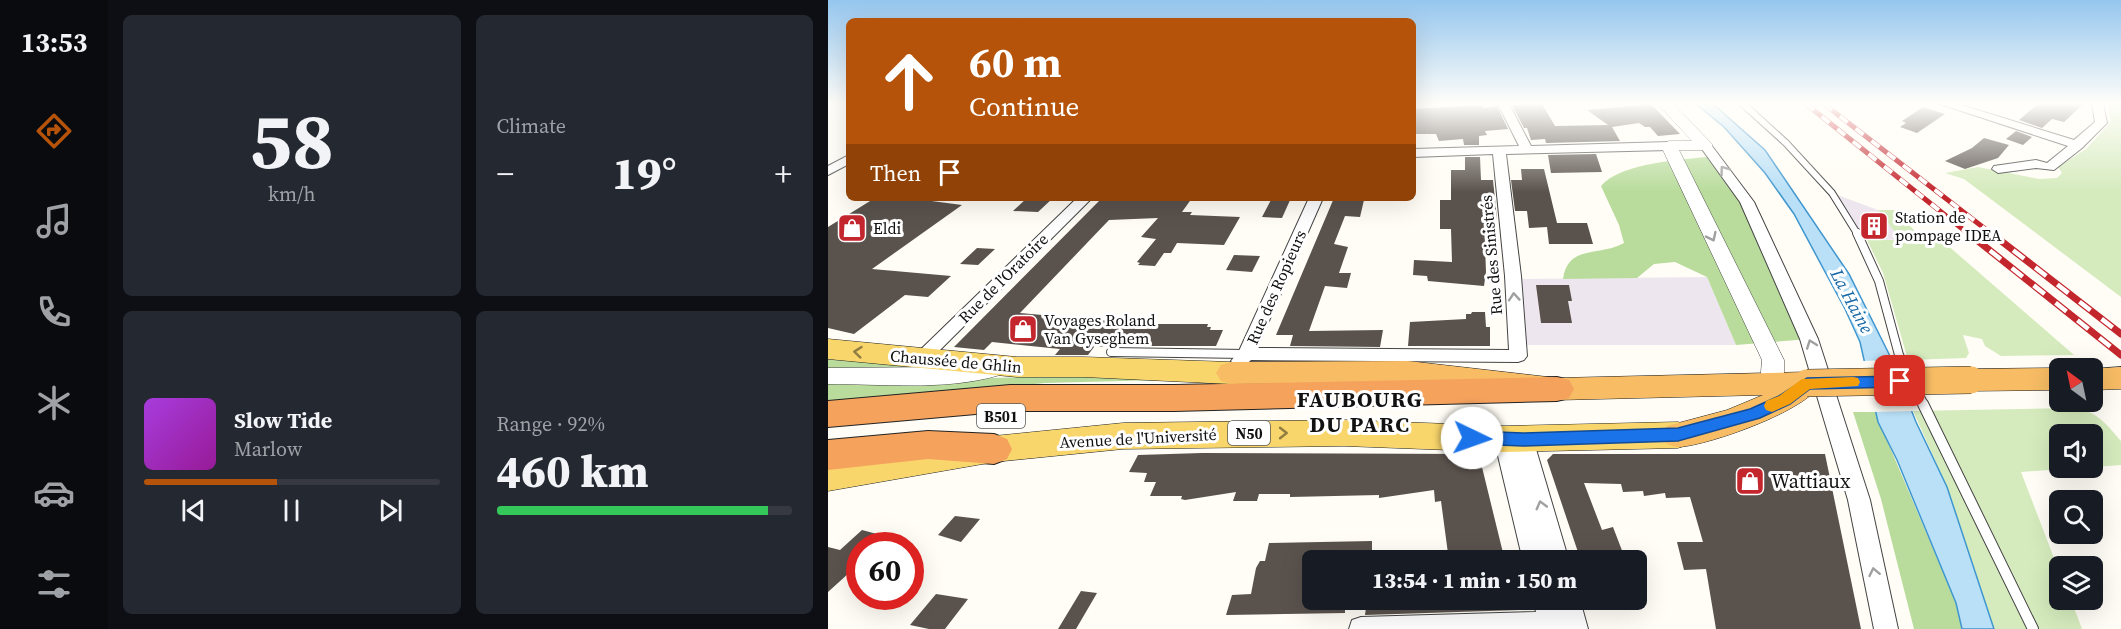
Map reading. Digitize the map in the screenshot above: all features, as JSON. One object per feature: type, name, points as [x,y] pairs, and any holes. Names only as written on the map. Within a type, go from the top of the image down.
[{"type":"highway","points":[[1238,364],[1408,372],[1557,389],[2049,379]]},
{"type":"highway","points":[[2103,379],[2121,378]]},
{"type":"highway","name":"N50","points":[[1678,435],[1754,414],[1785,400],[1807,383]]},
{"type":"highway","name":"B501","points":[[828,414],[1010,398],[1174,398],[1557,389]]},
{"type":"highway","name":"B501","points":[[828,432],[1174,398]]},
{"type":"highway","points":[[828,455],[928,446],[994,449]]},
{"type":"main road","name":"Chaussée de Ghlin","points":[[828,349],[1017,367],[1238,364]]},
{"type":"main road","name":"Avenue de l'Université","points":[[994,449],[1123,436],[1235,433],[1344,433],[1514,439],[1678,435]]},
{"type":"main road","name":"N50","points":[[828,477],[994,449]]},
{"type":"street","points":[[1518,133],[1527,150]]},
{"type":"street","points":[[1694,133],[1705,145],[1747,202],[1809,339],[1859,500],[1886,629]]},
{"type":"street","points":[[2040,133],[2078,145]]},
{"type":"street","points":[[1998,169],[2024,166],[2028,171],[2040,175],[2052,174],[2055,171],[2050,167],[2090,133]]},
{"type":"street","points":[[1416,153],[1705,145]]},
{"type":"street","points":[[1669,146],[1773,360],[1772,384]]},
{"type":"street","name":"Rue des Sinistrés","points":[[1238,364],[1518,356],[1513,276],[1499,150]]},
{"type":"street","points":[[828,171],[846,161]]},
{"type":"street","name":"Rue de l'Oratoire","points":[[921,359],[1081,201]]},
{"type":"street","name":"Rue des Ropieurs","points":[[1238,364],[1315,201]]},
{"type":"street","points":[[828,376],[942,375],[1017,367]]},
{"type":"street","points":[[1514,439],[1533,550]]},
{"type":"street","points":[[1514,439],[1553,550]]},
{"type":"street","points":[[1361,629],[1552,627],[1548,610]]},
{"type":"street","points":[[1571,610],[1576,629]]},
{"type":"lane","points":[[1775,133],[1832,193],[1861,239],[1879,281],[1899,356],[2033,629]]},
{"type":"lane","points":[[1111,352],[1238,364]]},
{"type":"shaded area","points":[[1832,193],[1878,210],[1901,240],[1861,239]]},
{"type":"shaded area","points":[[1707,277],[1736,345],[1517,345],[1513,279]]},
{"type":"green space","points":[[2100,133],[2121,133],[2121,297],[1964,179],[1945,173],[1978,167],[2039,179],[2057,178],[2062,173],[2058,167],[2086,149]]},
{"type":"green space","points":[[1714,156],[1747,202],[1809,339],[1736,345],[1707,277],[1675,262],[1654,264],[1637,278],[1563,279],[1566,268],[1578,256],[1624,243],[1619,225],[1601,186],[1610,178],[1638,167]]},
{"type":"green space","points":[[1878,210],[1894,210],[1922,238],[1938,237],[2074,355],[2001,356],[1985,346],[1982,339],[1963,335],[1969,353],[1966,358],[1908,360],[1883,273],[1867,240],[1901,240]]},
{"type":"green space","points":[[828,359],[913,365],[909,370],[828,369]]},
{"type":"green space","points":[[1120,374],[1199,379],[1045,383],[828,403],[828,383]]},
{"type":"green space","points":[[2049,408],[2049,412],[2088,412],[2096,416],[2121,441],[2121,465],[2103,466],[2103,424],[2049,424],[2049,470],[2021,472],[2053,556],[2049,556],[2049,610],[2075,610],[2082,629],[1994,629],[1947,487],[1913,411]]},
{"type":"green space","points":[[1853,412],[1875,412],[1956,603],[1962,629],[1914,629],[1881,499]]},
{"type":"water","name":"La Haine","points":[[1730,133],[1746,133],[1765,150],[1849,274],[1889,354],[1916,422],[1947,487],[1994,629],[1962,629],[1956,603],[1897,460],[1878,422],[1860,342],[1794,214],[1765,173]]},
{"type":"pier","points":[[1895,360],[1916,411],[1872,412],[1861,361]]},
{"type":"building","points":[[1416,133],[1487,135],[1479,136],[1479,145],[1464,145],[1463,139],[1439,141],[1436,134]]},
{"type":"building","points":[[1529,133],[1616,133],[1620,141],[1546,143],[1545,139],[1531,140]]},
{"type":"building","points":[[1656,133],[1680,134],[1658,136]]},
{"type":"building","points":[[2013,133],[2032,137],[2023,145],[2006,139]]},
{"type":"building","points":[[1984,138],[2009,145],[1998,158],[1965,169],[1945,161],[1972,148]]},
{"type":"building","points":[[1596,154],[1602,172],[1551,173],[1548,155]]},
{"type":"building","points":[[1465,157],[1480,157],[1481,180],[1493,180],[1497,219],[1484,219],[1486,272],[1484,286],[1428,281],[1427,276],[1413,275],[1414,260],[1452,262],[1451,229],[1440,229],[1440,200],[1451,200],[1451,170],[1465,170]]},
{"type":"building","points":[[1521,169],[1544,169],[1557,223],[1587,223],[1593,244],[1549,244],[1547,227],[1529,228],[1527,211],[1515,211],[1511,180],[1522,180]]},
{"type":"building","points":[[870,201],[932,201],[962,205],[872,269],[951,276],[928,297],[905,295],[854,334],[828,328],[828,227]]},
{"type":"building","points":[[1024,201],[1050,201],[1038,212],[1013,211]]},
{"type":"building","points":[[1099,201],[1190,201],[1182,212],[1192,212],[1190,215],[1240,217],[1224,245],[1177,243],[1171,253],[1164,253],[1155,266],[1138,265],[1140,263],[1137,262],[1156,239],[1141,237],[1158,218],[1109,220],[1020,313],[1110,321],[1105,328],[1142,327],[1144,324],[1208,324],[1207,327],[1211,327],[1210,330],[1223,330],[1216,346],[1094,347],[1088,355],[1055,355],[1060,349],[992,342],[984,350],[954,347]]},
{"type":"building","points":[[1270,201],[1290,201],[1282,218],[1262,217]]},
{"type":"building","points":[[1333,201],[1364,201],[1360,217],[1345,216],[1334,244],[1348,247],[1339,273],[1351,273],[1347,288],[1325,286],[1309,331],[1383,330],[1380,347],[1290,346],[1293,335],[1276,335]]},
{"type":"building","name":"Station de pompage IDEA","points":[[1862,219],[1877,219],[1888,234],[1871,233]]},
{"type":"building","points":[[977,248],[995,249],[978,265],[960,264]]},
{"type":"building","points":[[1234,255],[1260,256],[1252,272],[1226,270]]},
{"type":"building","points":[[1536,285],[1569,285],[1572,301],[1568,301],[1572,323],[1541,323]]},
{"type":"building","points":[[1485,312],[1486,327],[1490,327],[1490,346],[1408,346],[1410,322],[1466,319],[1466,314]]},
{"type":"building","points":[[1202,453],[1472,454],[1480,459],[1502,550],[1448,550],[1441,501],[1435,502],[1434,490],[1379,498],[1379,495],[1290,497],[1290,494],[1259,494],[1257,501],[1233,501],[1236,492],[1185,500],[1181,499],[1182,496],[1150,496],[1156,482],[1144,482],[1147,473],[1129,472],[1138,455]]},
{"type":"building","points":[[1553,454],[1825,454],[1861,629],[1716,629],[1706,569],[1684,570],[1677,542],[1703,542],[1690,497],[1666,498],[1665,493],[1644,496],[1643,491],[1623,492],[1621,484],[1584,483],[1602,530],[1613,527],[1622,550],[1577,550],[1547,460]]},
{"type":"building","points":[[955,516],[980,519],[961,542],[938,535]]},
{"type":"building","points":[[1372,541],[1372,550],[1302,550],[1302,610],[1345,610],[1345,613],[1226,615],[1232,595],[1251,594],[1256,568],[1260,561],[1265,561],[1269,543]]},
{"type":"building","points":[[846,545],[846,576],[828,592],[828,547],[840,550]]},
{"type":"building","points":[[1081,591],[1097,593],[1076,629],[1058,629]]},
{"type":"building","points":[[936,594],[968,599],[945,629],[929,629],[910,625]]},
{"type":"building","points":[[1366,610],[1519,610],[1365,615]]},
{"type":"railway","points":[[1843,133],[1970,235]]},
{"type":"railway","points":[[1862,133],[1993,235]]},
{"type":"railway","points":[[1968,233],[2121,355]]},
{"type":"railway","points":[[1991,233],[2121,334]]},
{"type":"slow traffic","points":[[1772,406],[1785,400],[1807,383],[1853,382]]},
{"type":"place","name":"Station de pompage IDEA","points":[[1874,226]]},
{"type":"place","name":"Eldi","points":[[852,228]]},
{"type":"place","name":"Voyages Roland Van Gyseghem","points":[[1023,329]]},
{"type":"place","name":"Wattiaux","points":[[1750,481]]},
{"type":"district","name":"FAUBOURG DU PARC","points":[[1360,412]]},
{"type":"route","points":[[1472,438],[1678,435],[1754,414],[1785,400],[1807,383],[1900,381]]}]
